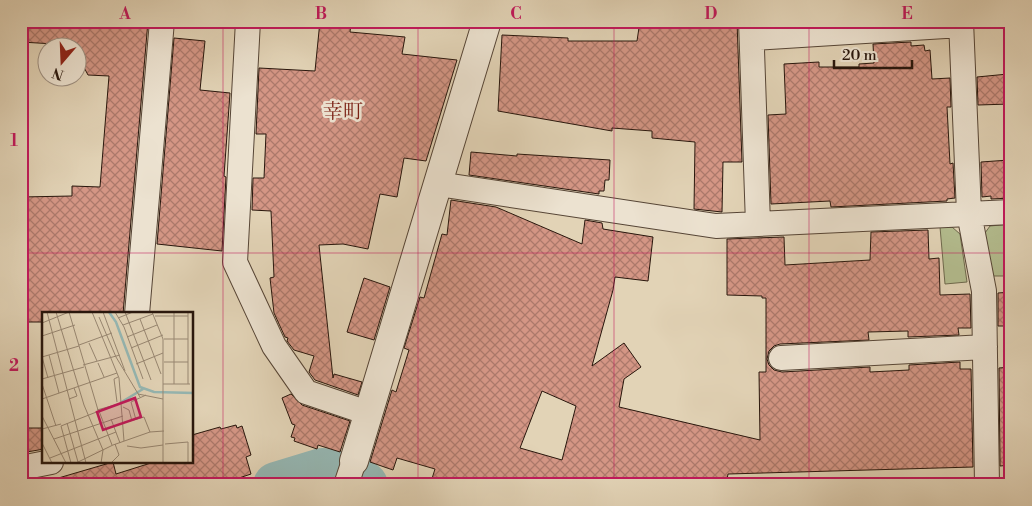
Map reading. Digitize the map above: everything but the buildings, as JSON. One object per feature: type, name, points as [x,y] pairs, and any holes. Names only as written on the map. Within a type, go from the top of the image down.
[{"type":"street","points":[[137,312],[162,21]]},
{"type":"street","points":[[248,21],[235,262],[274,346],[306,392],[368,413]]},
{"type":"street","points":[[350,473],[487,21]]},
{"type":"street","points":[[758,224],[752,30],[961,23],[969,214],[984,291],[987,485]]},
{"type":"street","points":[[438,184],[716,226],[1011,212]]},
{"type":"street","points":[[781,358],[985,347]]},
{"type":"street","points":[[21,468],[42,464]]},
{"type":"green space","points":[[1011,224],[1011,276],[993,276],[982,237],[990,226]]},
{"type":"green space","points":[[940,227],[952,227],[960,234],[967,282],[945,284]]},
{"type":"waterway","points":[[276,485],[322,471],[355,477],[365,485]]},
{"type":"district","name":"幸町","points":[[343,112]]}]
